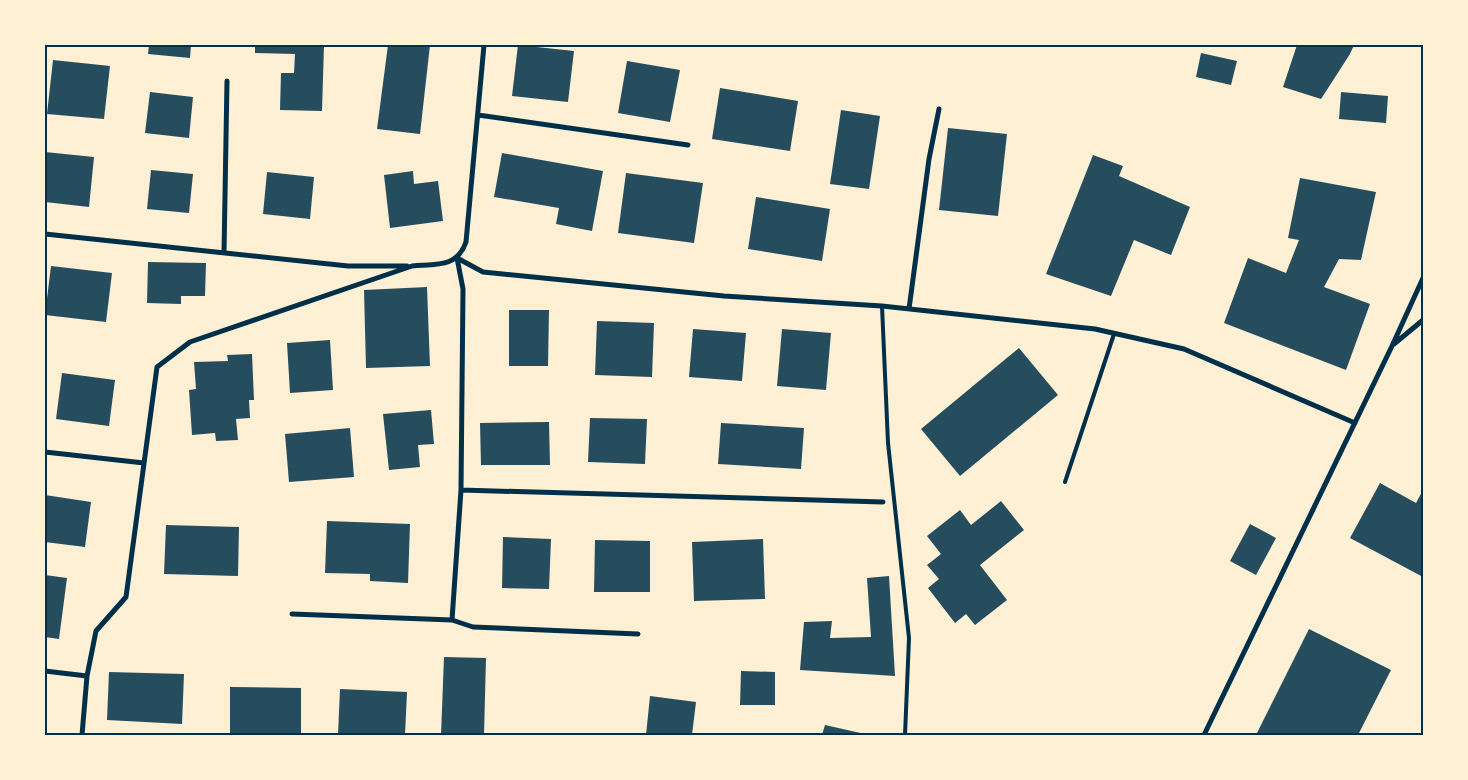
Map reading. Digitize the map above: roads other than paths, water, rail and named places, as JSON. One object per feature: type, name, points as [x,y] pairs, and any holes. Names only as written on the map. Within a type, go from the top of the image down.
[{"type":"street","points":[[45,234],[348,266],[444,264],[457,258],[466,242],[484,45]]},
{"type":"street","points":[[224,253],[227,81]]},
{"type":"street","points":[[909,309],[929,159],[939,109]]},
{"type":"street","points":[[478,115],[688,144]]},
{"type":"street","points":[[457,258],[482,272],[724,296],[882,306],[1094,329],[1184,349],[1355,423]]},
{"type":"street","points":[[452,620],[461,490],[463,289],[457,258]]},
{"type":"street","points":[[82,735],[87,676],[96,631],[126,597],[158,367],[190,342],[412,266]]},
{"type":"street","points":[[1204,735],[1423,278]]},
{"type":"street","points":[[1392,346],[1423,320]]},
{"type":"street","points":[[45,452],[144,463]]},
{"type":"street","points":[[461,490],[883,502]]},
{"type":"street","points":[[292,614],[452,620],[473,626],[638,634]]},
{"type":"street","points":[[45,671],[87,676]]},
{"type":"lane","points":[[882,306],[888,443],[909,638],[905,735]]},
{"type":"lane","points":[[1065,482],[1114,334]]}]
